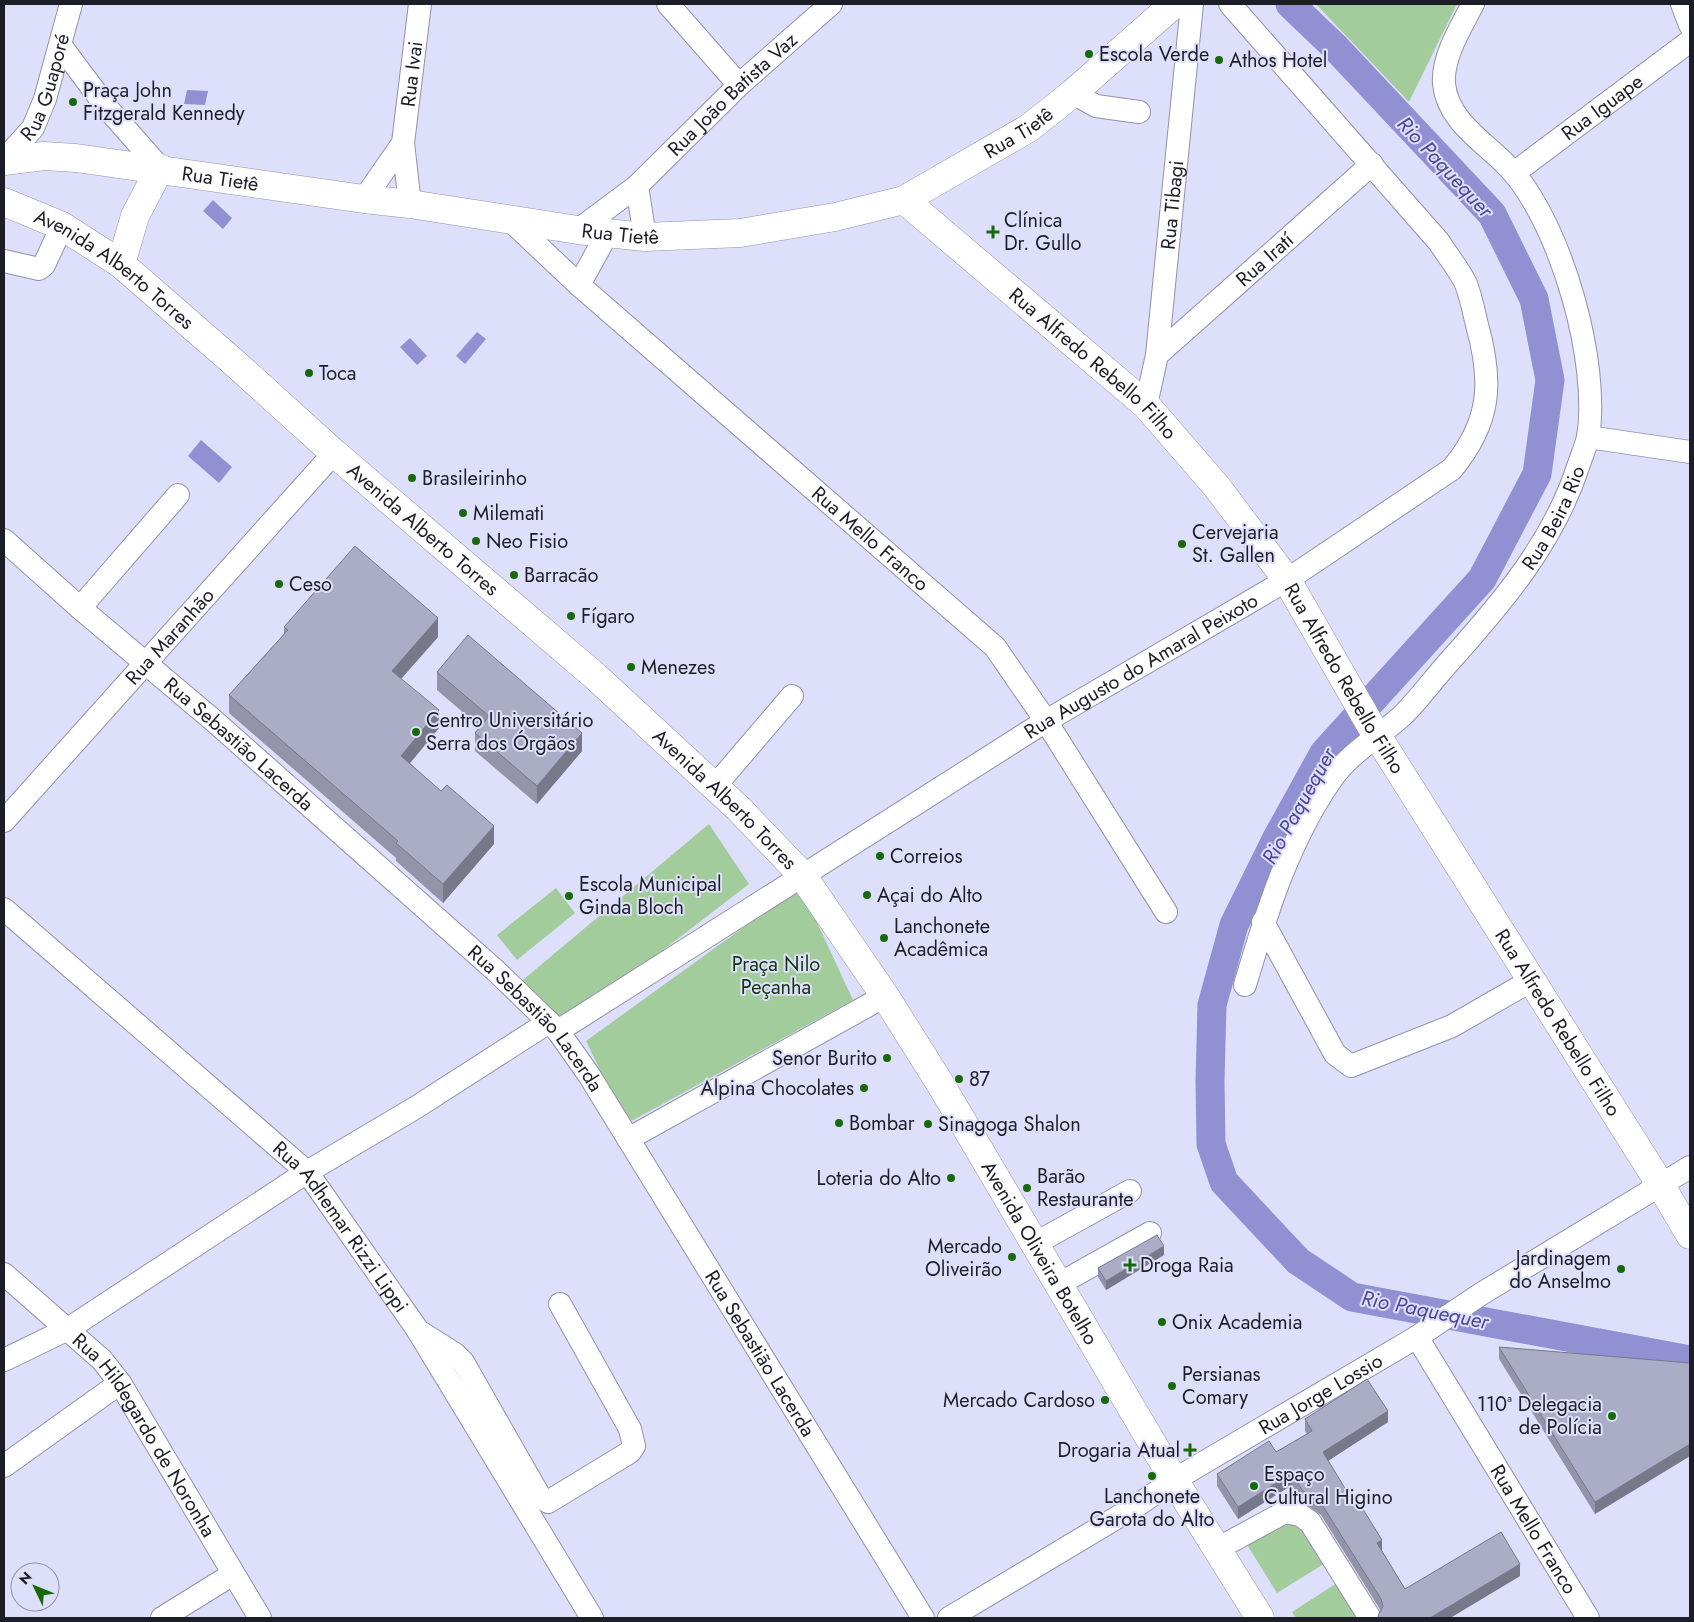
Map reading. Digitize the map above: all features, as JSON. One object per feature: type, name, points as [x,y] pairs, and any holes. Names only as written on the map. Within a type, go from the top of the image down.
[{"type":"main road","name":"Rua Tietê","points":[[4,160],[44,156],[160,168],[607,234],[644,237],[740,233],[835,218],[904,200],[1029,128],[1073,93],[1174,4]]},
{"type":"main road","points":[[121,264],[135,216],[160,168]]},
{"type":"main road","name":"Rua Alfredo Rebello Filho","points":[[904,200],[1146,405],[1217,487],[1286,580],[1375,731],[1660,1184],[1690,1236]]},
{"type":"main road","name":"Avenida Alberto Torres","points":[[4,202],[62,226],[121,264],[238,366],[334,454],[595,676],[715,786],[808,884]]},
{"type":"main road","name":"Avenida Oliveira Botelho","points":[[808,884],[885,996],[1036,1243],[1174,1480],[1260,1618]]},
{"type":"street","name":"Rua Guaporé","points":[[4,160],[33,128],[46,98],[61,46],[70,4]]},
{"type":"street","name":"Rua Ivai","points":[[410,204],[403,143],[420,4]]},
{"type":"street","points":[[668,4],[739,85]]},
{"type":"street","name":"Rua João Batista Vaz","points":[[578,230],[637,186],[739,85],[830,4]]},
{"type":"street","name":"Rua Tibagi","points":[[1146,405],[1157,355],[1192,4]]},
{"type":"street","name":"Rua Augusto do Amaral Peixoto","points":[[4,1360],[68,1329],[306,1172],[764,902],[808,884],[1046,722],[1286,580],[1452,469],[1466,451],[1480,426],[1488,391],[1486,356],[1466,284],[1439,242],[1230,4]]},
{"type":"street","name":"Rua Beira Rio","points":[[1245,985],[1264,922],[1285,863],[1306,821],[1332,778],[1375,731],[1403,715],[1480,629],[1534,557],[1550,531],[1572,488],[1588,437],[1590,384],[1573,291],[1539,212],[1514,172],[1471,133],[1451,107],[1444,83],[1450,48],[1473,4]]},
{"type":"street","points":[[1682,4],[1690,24]]},
{"type":"street","name":"Rua Iguape","points":[[1514,172],[1690,41]]},
{"type":"street","points":[[61,46],[108,109],[160,168]]},
{"type":"street","points":[[1073,93],[1096,106],[1139,112]]},
{"type":"street","name":"Rua Ivai","points":[[364,199],[403,143]]},
{"type":"street","name":"Rua Iratí","points":[[1157,355],[1372,164]]},
{"type":"street","points":[[637,186],[644,237]]},
{"type":"street","name":"Rua Mello Franco","points":[[510,220],[579,285],[995,647],[1046,722],[1166,912]]},
{"type":"street","points":[[4,261],[39,269],[44,265],[62,226]]},
{"type":"street","points":[[579,285],[607,234]]},
{"type":"street","points":[[1588,437],[1690,452]]},
{"type":"street","name":"Rua Maranhão","points":[[4,820],[334,454]]},
{"type":"street","points":[[80,608],[178,495]]},
{"type":"street","name":"Rua Sebastião Lacerda","points":[[4,540],[80,608],[146,662],[496,972],[553,1027],[589,1075],[923,1618]]},
{"type":"street","points":[[715,786],[792,696]]},
{"type":"street","name":"Rua Adhemar Rizzi Lippi","points":[[4,909],[306,1172],[417,1329],[592,1618]]},
{"type":"street","points":[[1264,922],[1335,1054],[1351,1066],[1452,1026],[1532,980]]},
{"type":"street","points":[[628,1138],[885,996]]},
{"type":"street","name":"Rua Jorge Lossio","points":[[949,1618],[1138,1505],[1174,1480],[1423,1333],[1481,1294],[1690,1167]]},
{"type":"street","points":[[1036,1243],[1130,1191]]},
{"type":"street","points":[[1059,1284],[1150,1233]]},
{"type":"street","name":"Rua Hildegardo de Noronha","points":[[4,1274],[102,1360],[120,1383],[260,1618]]},
{"type":"street","points":[[417,1329],[455,1354],[463,1362],[540,1497],[548,1502],[630,1452],[634,1446],[630,1429],[560,1304]]},
{"type":"street","name":"Rua Mello Franco","points":[[1423,1333],[1588,1618]]},
{"type":"street","points":[[4,1466],[120,1383]]},
{"type":"street","points":[[1217,1549],[1285,1512],[1300,1515],[1310,1522],[1370,1618]]},
{"type":"street","points":[[162,1618],[233,1574]]},
{"type":"green space","points":[[1316,4],[1457,4],[1409,102]]},
{"type":"green space","name":"Praça Nilo Peçanha","points":[[709,824],[749,884],[567,1024],[518,984]]},
{"type":"green space","points":[[556,888],[575,913],[517,960],[497,935]]},
{"type":"green space","name":"Praça Nilo Peçanha","points":[[802,890],[853,1000],[626,1124],[586,1041],[777,903]]},
{"type":"green space","points":[[1285,1518],[1295,1522],[1327,1562],[1277,1593],[1246,1543]]},
{"type":"green space","points":[[1340,1581],[1363,1618],[1296,1618],[1292,1612]]},
{"type":"water","points":[[187,90],[208,91],[205,105],[184,104]]},
{"type":"water","points":[[213,200],[232,218],[223,229],[203,211]]},
{"type":"water","points":[[477,332],[486,339],[465,364],[456,356]]},
{"type":"water","points":[[410,338],[427,356],[417,365],[400,347]]},
{"type":"water","points":[[201,440],[232,467],[219,483],[188,456]]},
{"type":"building","points":[[355,546],[438,618],[392,671],[439,710],[401,756],[441,791],[447,785],[494,826],[443,884],[396,843],[398,841],[229,695],[288,630],[284,627]]},
{"type":"building","points":[[468,635],[582,733],[537,786],[475,733],[489,716],[437,672]]},
{"type":"building","points":[[1157,1235],[1164,1246],[1106,1281],[1098,1268]]},
{"type":"building","name":"110ª Delegacia de Polícia","points":[[1499,1347],[1690,1363],[1690,1444],[1595,1502]]},
{"type":"building","points":[[1367,1379],[1388,1411],[1323,1452],[1357,1508],[1361,1506],[1382,1540],[1377,1543],[1405,1589],[1501,1532],[1520,1564],[1430,1618],[1379,1618],[1378,1616],[1383,1606],[1381,1599],[1321,1503],[1302,1490],[1292,1473],[1238,1507],[1217,1474],[1269,1441],[1276,1452],[1312,1431],[1305,1419]]},
{"type":"waterway","name":"Rio Paquequer","points":[[1290,4],[1335,47],[1492,214],[1534,299],[1550,380],[1537,474],[1482,579],[1324,753],[1277,838],[1234,925],[1212,1005],[1211,1144],[1224,1182],[1298,1261],[1352,1297],[1690,1360]]},
{"type":"place","name":"Escola Verde","points":[[1089,54]]},
{"type":"place","name":"Athos Hotel","points":[[1219,60]]},
{"type":"place","name":"Praça John Fitzgerald Kennedy","points":[[73,102]]},
{"type":"place","name":"Clínica Dr. Gullo","points":[[993,232]]},
{"type":"place","name":"Toca","points":[[309,373]]},
{"type":"place","name":"Brasileirinho","points":[[412,478]]},
{"type":"place","name":"Milemati","points":[[463,513]]},
{"type":"place","name":"Neo Fisio","points":[[476,541]]},
{"type":"place","name":"Cervejaria St. Gallen","points":[[1182,544]]},
{"type":"place","name":"Barracão","points":[[514,575]]},
{"type":"place","name":"Ceso","points":[[279,584]]},
{"type":"place","name":"Fígaro","points":[[571,616]]},
{"type":"place","name":"Menezes","points":[[631,667]]},
{"type":"place","name":"Centro Universitário Serra dos Órgãos","points":[[416,732]]},
{"type":"place","name":"Correios","points":[[880,856]]},
{"type":"place","name":"Açai do Alto","points":[[867,895]]},
{"type":"place","name":"Escola Municipal Ginda Bloch","points":[[569,896]]},
{"type":"place","name":"Lanchonete Acadêmica","points":[[884,938]]},
{"type":"place","name":"Senor Burito","points":[[887,1058]]},
{"type":"place","name":"87","points":[[959,1079]]},
{"type":"place","name":"Alpina Chocolates","points":[[864,1088]]},
{"type":"place","name":"Bombar","points":[[839,1123]]},
{"type":"place","name":"Sinagoga Shalon","points":[[928,1124]]},
{"type":"place","name":"Loteria do Alto","points":[[951,1178]]},
{"type":"place","name":"Barão Restaurante","points":[[1027,1188]]},
{"type":"place","name":"Mercado Oliveirão","points":[[1012,1257]]},
{"type":"place","name":"Droga Raia","points":[[1130,1265]]},
{"type":"place","name":"Jardinagem do Anselmo","points":[[1621,1269]]},
{"type":"place","name":"Onix Academia","points":[[1162,1322]]},
{"type":"place","name":"Persianas Comary","points":[[1172,1386]]},
{"type":"place","name":"Mercado Cardoso","points":[[1105,1400]]},
{"type":"place","name":"110ª Delegacia de Polícia","points":[[1612,1416]]},
{"type":"place","name":"Drogaria Atual","points":[[1190,1450]]},
{"type":"place","name":"Lanchonete Garota do Alto","points":[[1152,1476]]},
{"type":"place","name":"Espaço Cultural Higino","points":[[1254,1486]]}]
